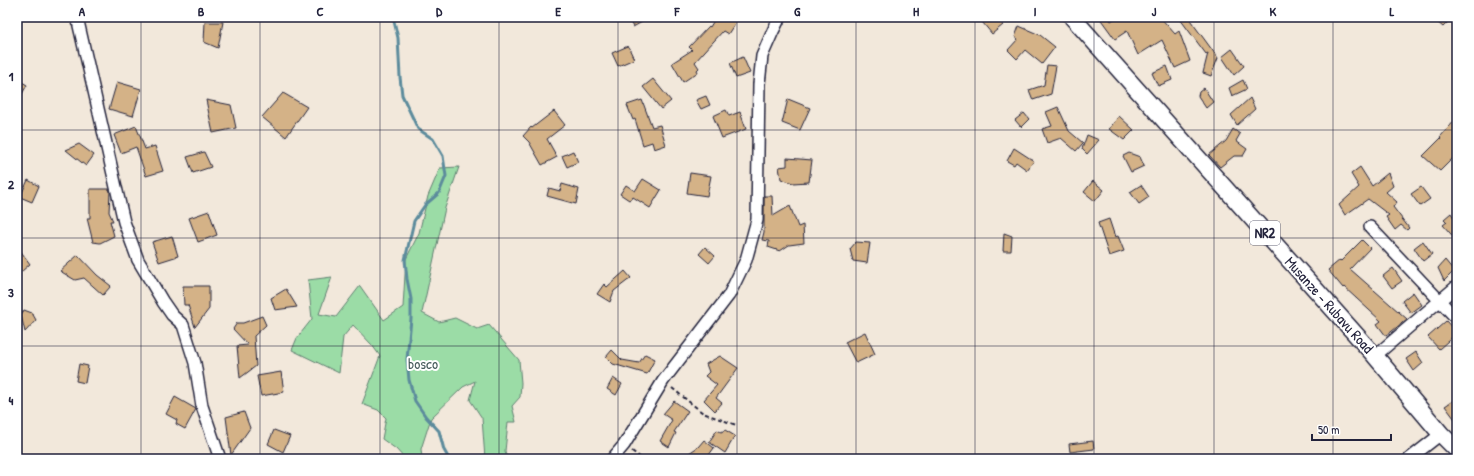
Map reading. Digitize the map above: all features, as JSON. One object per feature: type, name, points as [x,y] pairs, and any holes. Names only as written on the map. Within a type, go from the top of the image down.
[{"type":"highway","name":"Musanze - Rubavu Road","points":[[1072,17],[1374,356],[1441,434],[1457,450]]},
{"type":"street","points":[[77,17],[124,222],[138,260],[169,311],[183,324],[195,363],[202,406],[220,459]]},
{"type":"street","points":[[612,459],[624,445],[663,381],[729,295],[746,260],[757,220],[759,84],[762,56],[780,17]]},
{"type":"street","points":[[1370,227],[1457,319]]},
{"type":"street","points":[[1374,356],[1457,286]]},
{"type":"street","points":[[1409,459],[1441,434]]},
{"type":"path","points":[[663,381],[703,413],[736,425]]},
{"type":"green space","name":"bosco","points":[[459,167],[445,208],[422,313],[439,322],[455,318],[477,329],[489,325],[519,360],[521,383],[520,397],[512,406],[516,422],[508,422],[505,451],[507,459],[485,459],[482,418],[470,400],[475,381],[463,387],[431,418],[421,449],[422,459],[405,459],[396,449],[382,439],[386,418],[378,410],[362,404],[380,356],[353,325],[343,337],[339,373],[292,350],[297,338],[312,319],[308,280],[332,277],[319,314],[336,317],[360,286],[384,320],[403,307],[406,259],[419,233],[428,196],[440,168]]},
{"type":"building","points":[[627,17],[651,17],[633,27]]},
{"type":"building","points":[[716,17],[739,17],[728,34],[723,31],[695,62],[699,68],[697,70],[698,72],[683,82],[672,63],[692,50],[689,47],[709,26],[710,27]]},
{"type":"building","points":[[978,17],[997,17],[1003,25],[992,34]]},
{"type":"building","points":[[1099,17],[1108,17],[1111,21],[1117,17],[1160,17],[1175,34],[1179,31],[1190,61],[1175,68],[1162,40],[1138,55],[1127,31],[1115,39]]},
{"type":"building","points":[[1188,17],[1218,58],[1211,76],[1203,73],[1208,53],[1206,54],[1180,19]]},
{"type":"building","points":[[1431,17],[1453,17],[1443,27]]},
{"type":"building","points":[[205,22],[223,22],[218,48],[204,42]]},
{"type":"building","points":[[1019,26],[1040,35],[1055,47],[1042,64],[1025,50],[1017,59],[1008,50],[1018,39],[1015,37]]},
{"type":"building","points":[[628,46],[634,59],[618,66],[612,53]]},
{"type":"building","points":[[1232,49],[1244,66],[1234,75],[1222,57]]},
{"type":"building","points":[[743,57],[750,73],[736,78],[730,63]]},
{"type":"building","points":[[1047,65],[1056,66],[1051,94],[1033,100],[1029,90],[1044,85]]},
{"type":"building","points":[[1167,66],[1172,80],[1158,86],[1152,73]]},
{"type":"building","points":[[17,79],[27,85],[17,103]]},
{"type":"building","points":[[653,79],[671,101],[661,109],[643,87]]},
{"type":"building","points":[[1243,80],[1247,89],[1232,96],[1229,88]]},
{"type":"building","points":[[117,82],[141,89],[133,116],[109,109]]},
{"type":"building","points":[[1204,88],[1213,102],[1206,108],[1198,96],[1199,92]]},
{"type":"building","points":[[283,93],[307,107],[286,137],[262,117]]},
{"type":"building","points":[[706,96],[710,105],[701,109],[696,100]]},
{"type":"building","points":[[1250,98],[1255,109],[1237,125],[1231,115]]},
{"type":"building","points":[[788,99],[810,108],[800,130],[782,123]]},
{"type":"building","points":[[206,100],[231,105],[236,128],[213,133]]},
{"type":"building","points":[[642,100],[652,127],[660,125],[666,145],[654,149],[652,142],[643,145],[635,119],[633,120],[627,105]]},
{"type":"building","points":[[1058,107],[1069,131],[1083,143],[1076,151],[1061,138],[1047,143],[1042,129],[1052,126],[1046,112]]},
{"type":"building","points":[[726,110],[729,116],[740,112],[746,129],[722,138],[713,116]]},
{"type":"building","points":[[554,111],[565,125],[547,139],[557,157],[542,165],[529,142],[523,136],[531,127],[532,128]]},
{"type":"building","points":[[1024,113],[1029,119],[1021,127],[1015,120]]},
{"type":"building","points":[[1119,116],[1134,130],[1124,140],[1109,129]]},
{"type":"building","points":[[1457,118],[1457,154],[1440,171],[1423,156],[1441,138],[1440,137]]},
{"type":"building","points":[[136,126],[145,149],[155,146],[163,171],[146,176],[136,147],[121,153],[114,135]]},
{"type":"building","points":[[1233,129],[1240,134],[1236,141],[1247,149],[1243,156],[1234,156],[1220,167],[1209,155],[1226,141]]},
{"type":"building","points":[[1087,135],[1099,140],[1087,154],[1082,149]]},
{"type":"building","points":[[79,144],[94,155],[86,166],[66,150]]},
{"type":"building","points":[[1014,148],[1034,161],[1027,170],[1016,162],[1014,165],[1007,161]]},
{"type":"building","points":[[573,151],[578,162],[567,167],[562,156]]},
{"type":"building","points":[[204,152],[211,167],[193,173],[187,157]]},
{"type":"building","points":[[1129,153],[1140,157],[1144,166],[1131,172],[1123,156]]},
{"type":"building","points":[[787,158],[812,160],[809,182],[793,183],[781,179],[779,167],[787,166]]},
{"type":"building","points":[[1360,167],[1372,186],[1388,173],[1393,186],[1386,192],[1397,202],[1393,207],[1409,228],[1407,230],[1401,225],[1395,230],[1386,217],[1389,215],[1368,199],[1345,215],[1339,205],[1359,187],[1351,174]]},
{"type":"building","points":[[690,173],[711,176],[707,196],[687,193]]},
{"type":"building","points":[[643,179],[661,190],[650,208],[633,197],[629,200],[620,194],[626,185],[635,191]]},
{"type":"building","points":[[28,180],[39,186],[32,202],[20,197]]},
{"type":"building","points":[[1093,181],[1104,190],[1095,201],[1084,192]]},
{"type":"building","points":[[562,184],[579,189],[576,204],[547,196],[549,188],[560,191]]},
{"type":"building","points":[[1141,185],[1149,197],[1139,204],[1130,192]]},
{"type":"building","points":[[1421,187],[1430,199],[1420,206],[1411,194]]},
{"type":"building","points":[[90,189],[109,189],[110,191],[109,212],[113,221],[110,221],[114,236],[100,243],[93,242],[87,218],[90,218]]},
{"type":"building","points":[[764,196],[772,196],[773,216],[790,206],[798,227],[803,225],[804,243],[789,245],[780,251],[768,247],[769,241],[762,240],[764,232]]},
{"type":"building","points":[[209,211],[217,235],[198,242],[189,218]]},
{"type":"building","points":[[1451,213],[1457,223],[1457,241],[1443,225],[1447,222],[1444,219]]},
{"type":"building","points":[[1109,219],[1115,237],[1118,236],[1124,251],[1109,256],[1098,223]]},
{"type":"building","points":[[1004,233],[1012,236],[1011,251],[1003,251]]},
{"type":"building","points":[[172,236],[178,256],[159,262],[152,242]]},
{"type":"building","points":[[1362,240],[1370,248],[1350,269],[1407,319],[1386,336],[1377,324],[1381,321],[1344,287],[1343,288],[1328,270],[1340,260],[1341,261]]},
{"type":"building","points":[[1423,241],[1432,254],[1423,261],[1414,248]]},
{"type":"building","points":[[856,242],[870,243],[867,263],[853,261],[850,249]]},
{"type":"building","points":[[17,246],[30,264],[21,272],[17,267]]},
{"type":"building","points":[[705,247],[715,256],[709,263],[699,254]]},
{"type":"building","points":[[78,255],[97,275],[111,286],[103,295],[84,278],[75,280],[60,271]]},
{"type":"building","points":[[1445,260],[1454,271],[1444,281],[1438,268]]},
{"type":"building","points":[[1393,268],[1402,281],[1392,288],[1383,276]]},
{"type":"building","points":[[625,271],[631,278],[614,291],[610,302],[597,294],[604,284],[607,287]]},
{"type":"building","points":[[183,286],[209,286],[209,309],[195,327],[188,305],[184,305]]},
{"type":"building","points":[[286,289],[297,307],[275,310],[271,298]]},
{"type":"building","points":[[1413,292],[1422,305],[1411,313],[1402,301]]},
{"type":"building","points":[[24,310],[32,313],[36,320],[25,332],[21,315]]},
{"type":"building","points":[[262,316],[266,325],[254,336],[256,366],[240,378],[237,346],[248,345],[233,329],[237,323],[243,323]]},
{"type":"building","points":[[1446,321],[1457,333],[1439,349],[1428,337]]},
{"type":"building","points":[[865,332],[875,354],[856,363],[845,342]]},
{"type":"building","points":[[612,350],[622,360],[639,363],[645,354],[655,359],[647,374],[613,364],[606,357]]},
{"type":"building","points":[[1416,352],[1423,363],[1414,371],[1406,359]]},
{"type":"building","points":[[720,356],[738,368],[716,398],[722,403],[715,411],[704,400],[717,385],[705,376],[709,372],[706,364]]},
{"type":"building","points":[[79,364],[88,366],[85,383],[76,381]]},
{"type":"building","points":[[281,372],[284,392],[261,396],[257,376]]},
{"type":"building","points":[[613,378],[622,384],[616,395],[607,389]]},
{"type":"building","points":[[175,397],[196,409],[185,429],[176,424],[177,420],[166,414]]},
{"type":"building","points":[[1457,398],[1457,422],[1445,406]]},
{"type":"building","points":[[674,401],[688,411],[674,432],[676,433],[669,447],[660,441],[672,420],[663,414]]},
{"type":"building","points":[[244,412],[250,428],[231,455],[226,417]]},
{"type":"building","points":[[274,430],[290,436],[283,452],[268,444]]},
{"type":"building","points":[[717,430],[721,432],[725,430],[735,436],[725,453],[709,442]]},
{"type":"building","points":[[704,440],[714,448],[706,459],[680,459],[698,447]]},
{"type":"building","points":[[1093,441],[1094,449],[1070,452],[1069,444]]},
{"type":"waterway","points":[[393,17],[398,38],[402,95],[418,129],[433,139],[443,156],[446,176],[439,193],[425,205],[414,221],[405,260],[411,299],[411,319],[407,359],[409,380],[415,401],[426,417],[439,431],[444,450],[449,459]]}]
